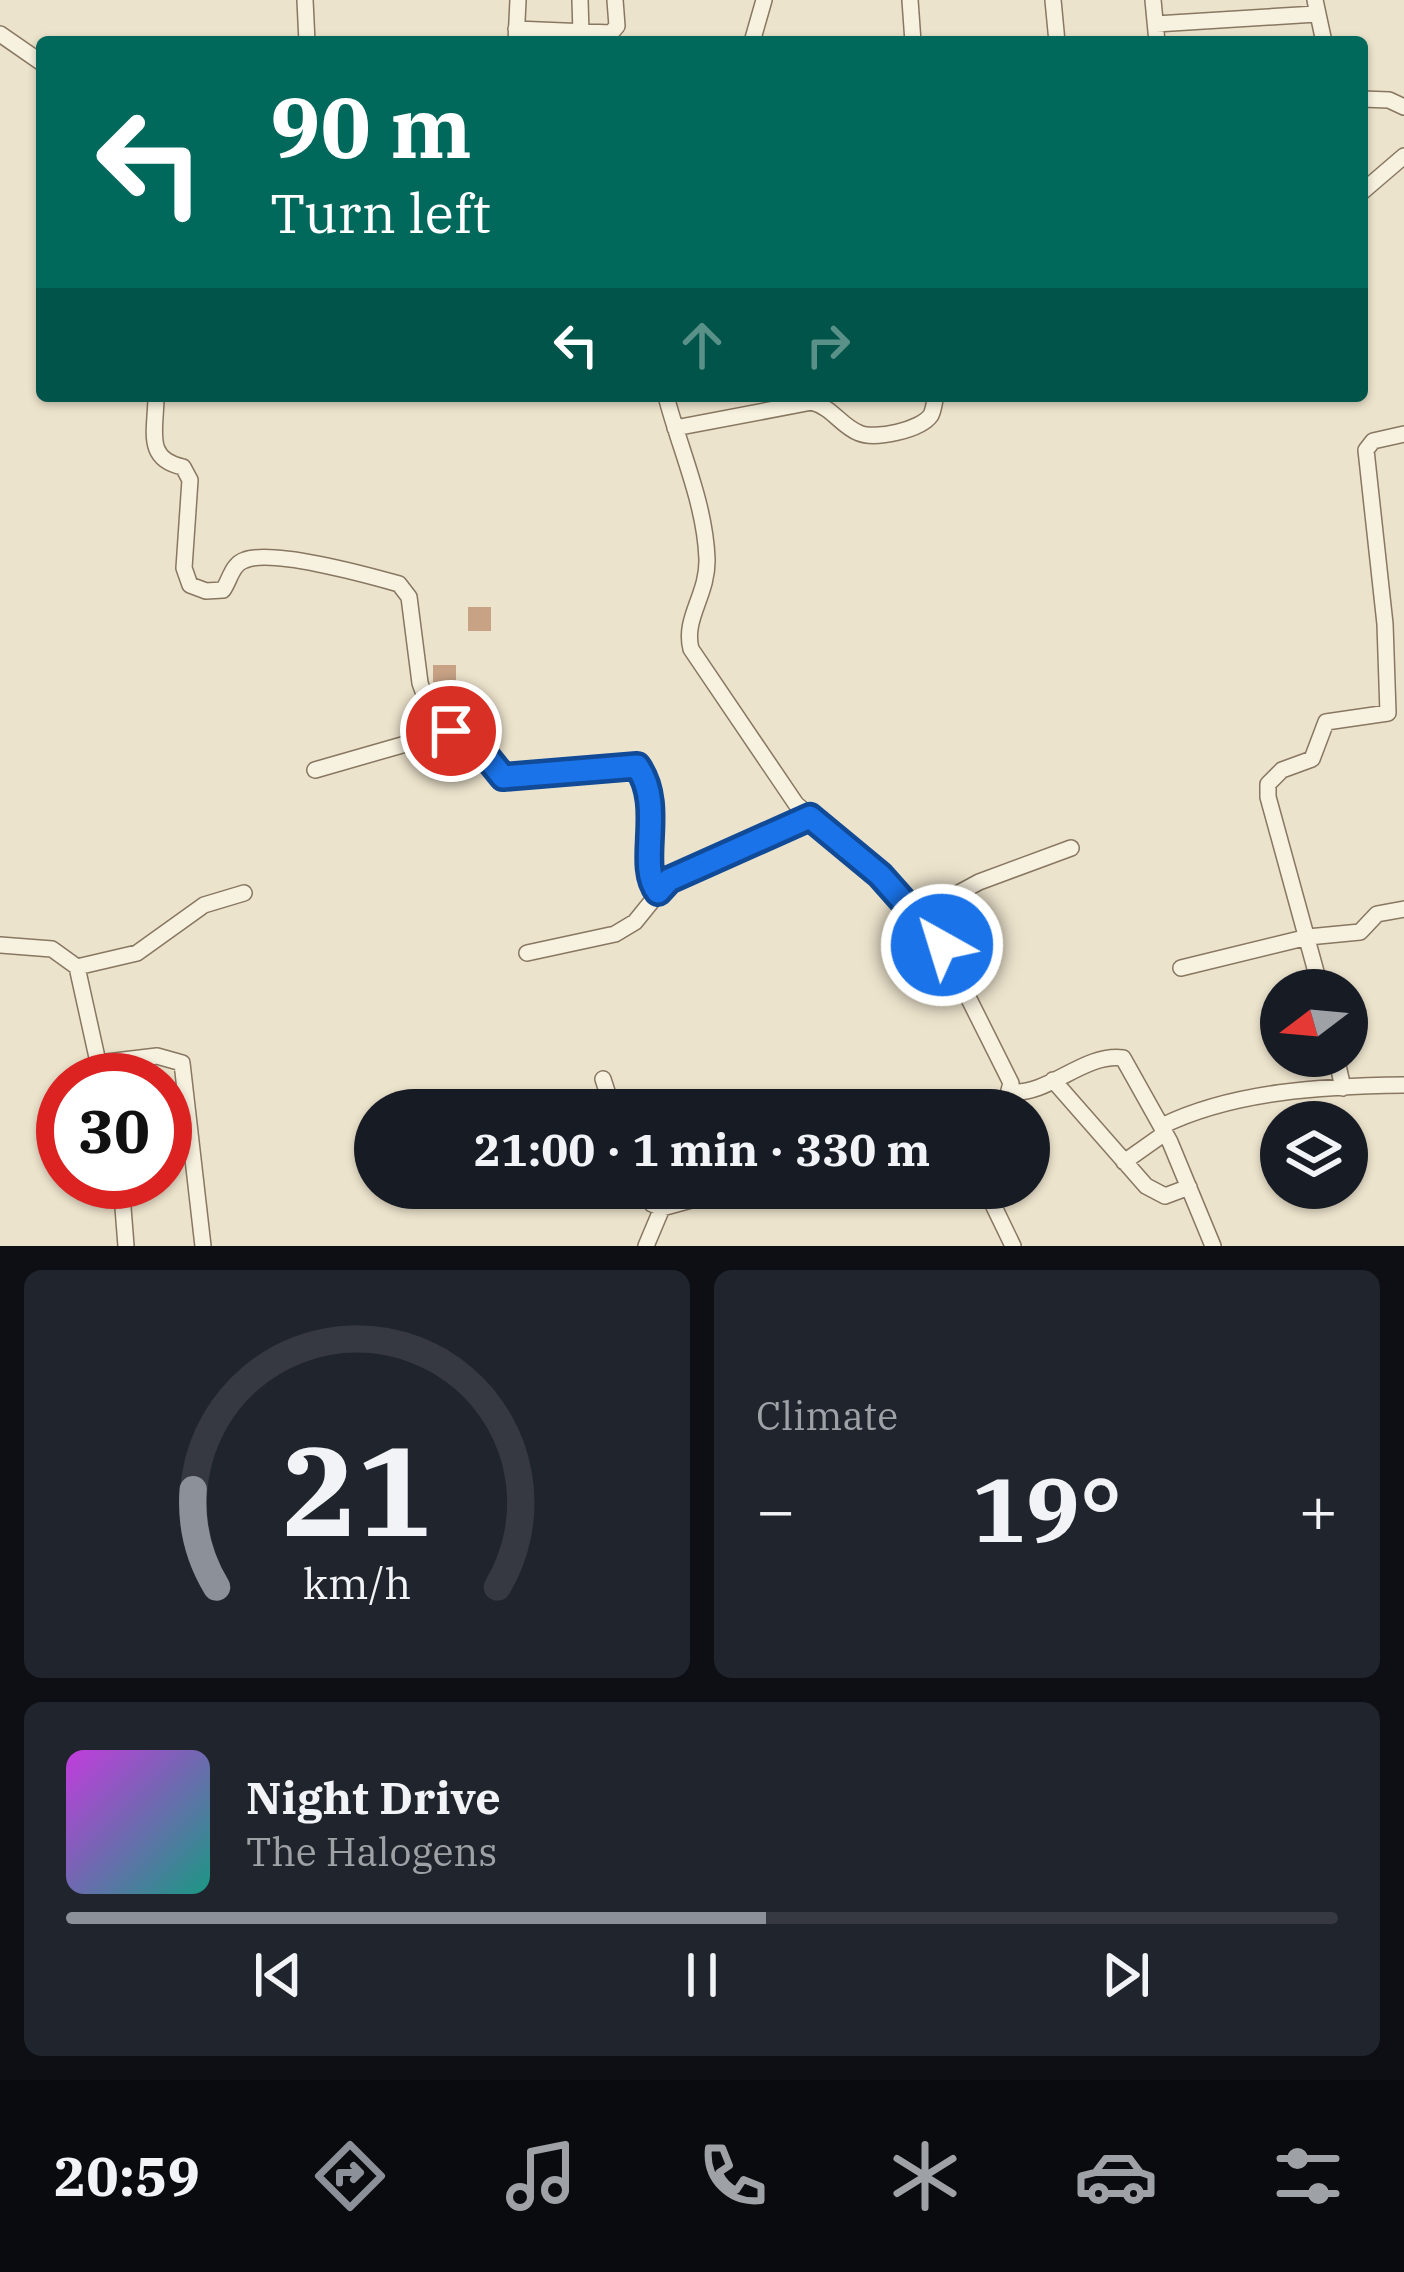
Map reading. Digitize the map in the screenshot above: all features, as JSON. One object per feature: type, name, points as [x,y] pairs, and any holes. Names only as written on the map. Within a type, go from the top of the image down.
[{"type":"street","points":[[305,0],[307,36]]},
{"type":"street","points":[[518,0],[516,36],[615,31],[615,0]]},
{"type":"street","points":[[580,0],[581,33]]},
{"type":"street","points":[[754,36],[764,0]]},
{"type":"street","points":[[910,0],[913,36]]},
{"type":"street","points":[[1053,0],[1056,36]]},
{"type":"street","points":[[1153,0],[1156,33],[1212,20],[1316,7]]},
{"type":"street","points":[[1212,20],[1214,36]]},
{"type":"street","points":[[0,34],[36,59]]},
{"type":"street","points":[[1368,99],[1389,100],[1404,107]]},
{"type":"street","points":[[1368,187],[1404,157]]},
{"type":"street","points":[[156,402],[157,453],[166,464],[183,467],[190,480],[184,568],[190,585],[206,591],[224,590],[235,566],[250,558],[399,584],[409,597],[420,683],[438,733]]},
{"type":"street","points":[[668,402],[706,541],[707,586],[688,629],[692,649],[774,774],[810,817],[856,852],[942,945],[1001,1058],[1010,1089]]},
{"type":"street","points":[[675,428],[812,402],[829,407],[854,432],[867,436],[920,424],[931,415],[934,402]]},
{"type":"street","points":[[1316,969],[1268,784],[1282,770],[1312,759],[1326,722],[1388,713],[1385,624],[1366,450],[1373,441],[1404,434]]},
{"type":"street","points":[[315,770],[438,733],[469,735],[503,777],[637,766],[649,789],[650,879],[658,892]]},
{"type":"street","points":[[526,953],[615,934],[635,922],[669,880],[810,817]]},
{"type":"street","points":[[918,915],[979,882],[1071,848]]},
{"type":"street","points":[[77,968],[137,953],[204,905],[244,893]]},
{"type":"street","points":[[1181,968],[1308,937],[1365,931],[1376,914],[1404,909]]},
{"type":"street","points":[[0,945],[52,949],[77,968],[96,1053]]},
{"type":"street","points":[[1034,1089],[1107,1058],[1123,1058],[1164,1130],[1213,1246]]},
{"type":"street","points":[[1340,1077],[1342,1088]]},
{"type":"street","points":[[603,1079],[606,1089]]},
{"type":"street","points":[[1053,1080],[1155,1193],[1165,1196],[1189,1187]]},
{"type":"street","points":[[1124,1162],[1196,1110],[1342,1088],[1404,1085]]},
{"type":"street","points":[[192,1150],[203,1246]]},
{"type":"street","points":[[123,1209],[126,1246]]},
{"type":"street","points":[[646,1246],[662,1209]]},
{"type":"street","points":[[995,1209],[1013,1246]]},
{"type":"building","points":[[468,607],[491,607],[491,631],[468,631]]},
{"type":"building","points":[[433,665],[456,665],[456,682],[433,682]]},
{"type":"building","points":[[979,910],[984,926],[957,935],[952,919]]},
{"type":"route","points":[[451,731],[469,735],[503,777],[637,766],[649,789],[653,836],[649,868],[651,884],[658,892],[669,880],[810,817],[880,875],[942,945]]}]
